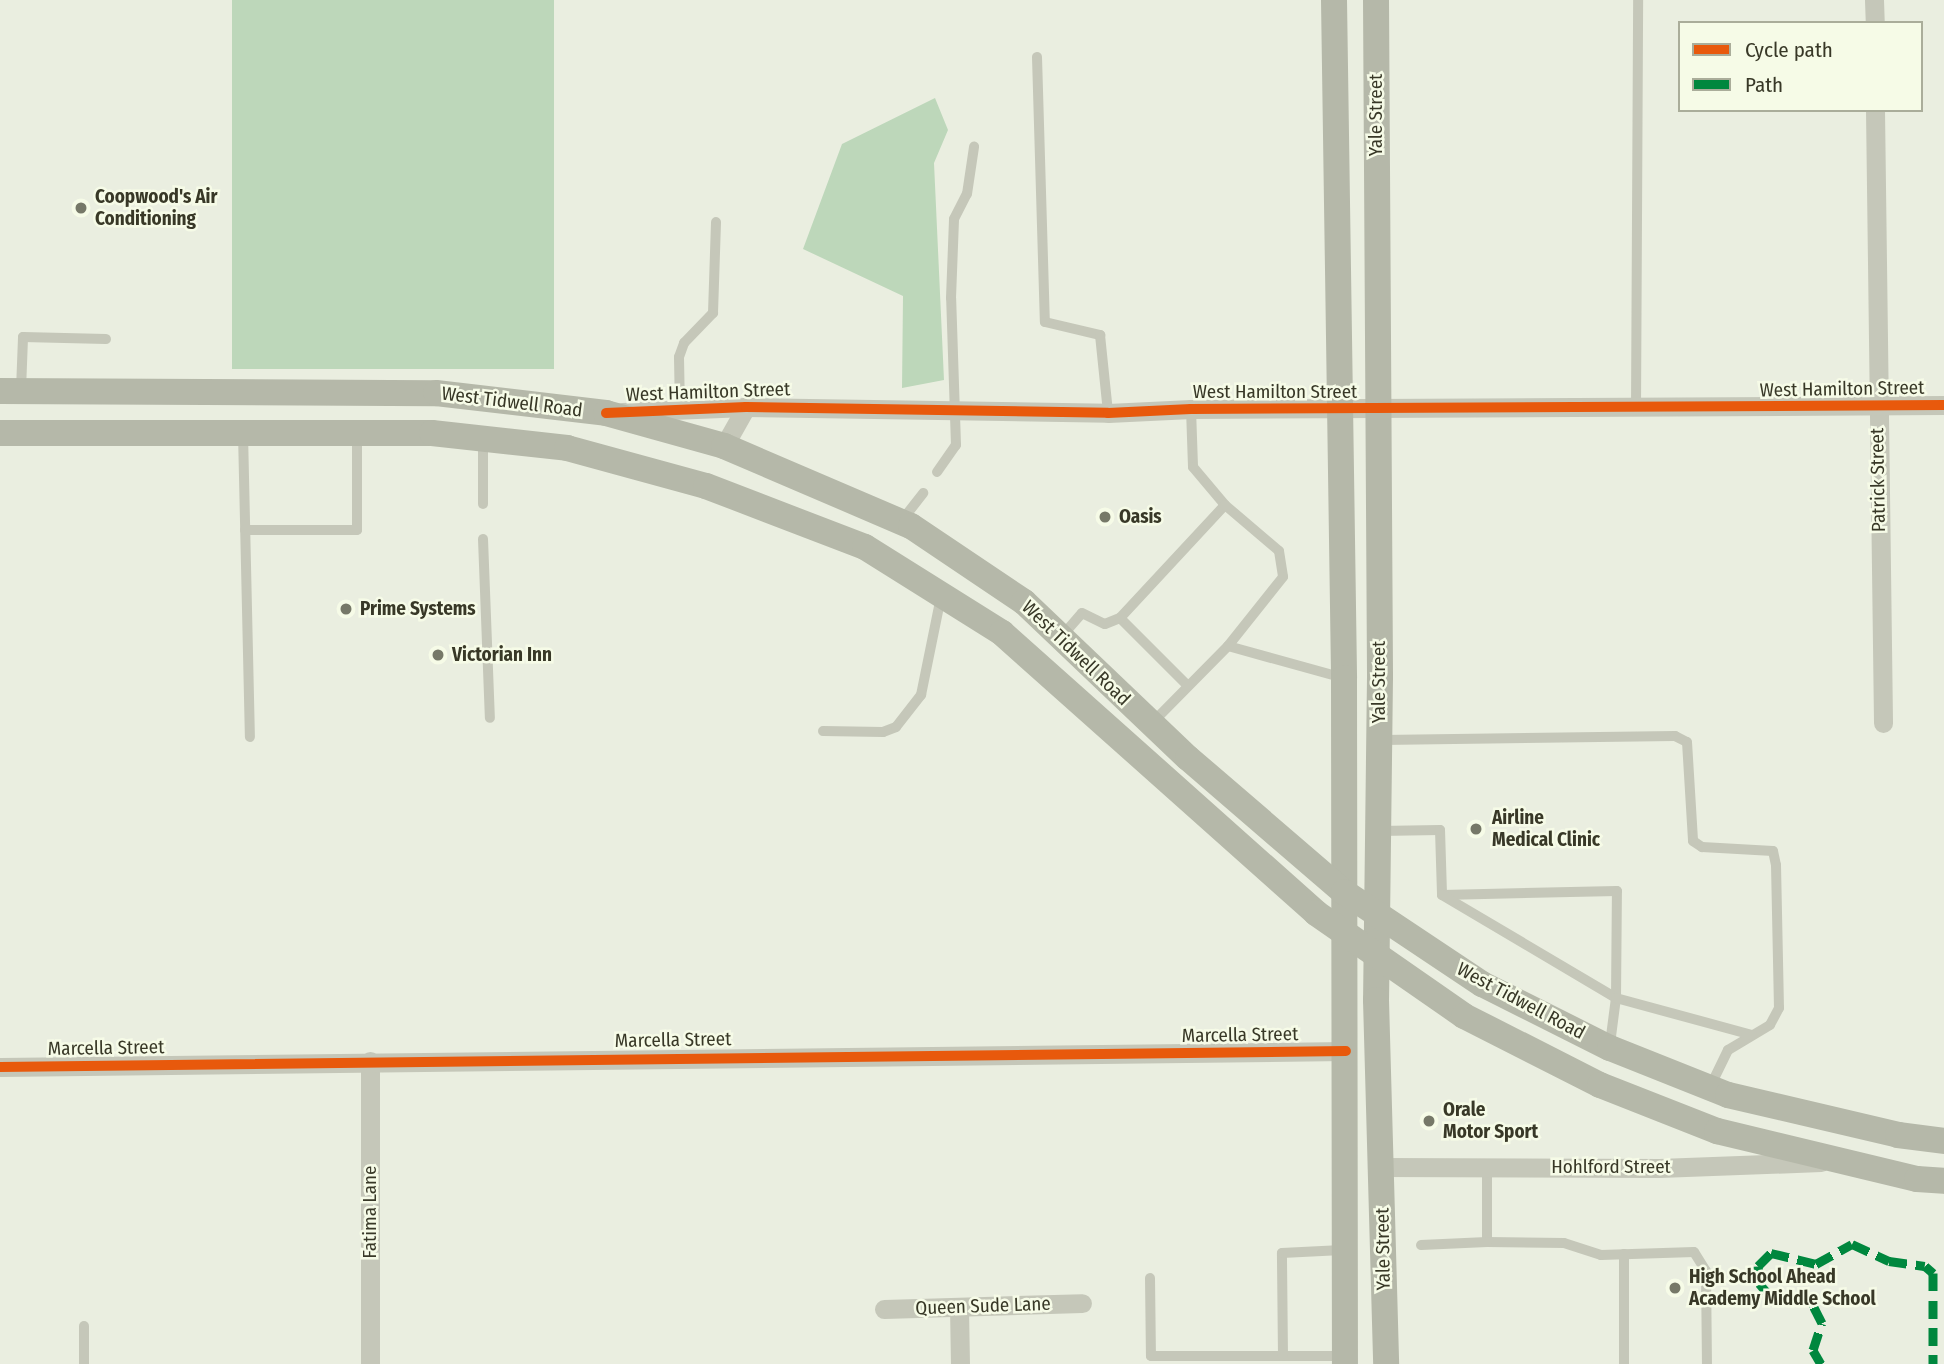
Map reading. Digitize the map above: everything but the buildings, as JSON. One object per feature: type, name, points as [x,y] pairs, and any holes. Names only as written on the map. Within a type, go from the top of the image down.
[{"type":"main road","points":[[1334,5],[1376,5]]},
{"type":"main road","name":"Yale Street","points":[[1334,5],[1344,678],[1345,1360]]},
{"type":"main road","name":"Yale Street","points":[[1376,5],[1376,409],[1380,677],[1378,956],[1387,1364]]},
{"type":"main road","points":[[5,433],[11,391]]},
{"type":"main road","name":"West Tidwell Road","points":[[11,391],[436,393],[606,413],[724,446],[901,522],[1024,602],[1059,639],[1151,724],[1344,892],[1482,984],[1610,1048],[1719,1091],[1898,1135],[1944,1141]]},
{"type":"main road","points":[[357,391],[357,434]]},
{"type":"main road","name":"West Tidwell Road","points":[[5,433],[432,433],[567,448],[706,486],[865,547],[1002,633],[1344,936],[1378,956],[1464,1016],[1600,1086],[1717,1131],[1841,1161],[1944,1181]]},
{"type":"main road","points":[[706,486],[724,446]]},
{"type":"main road","points":[[1033,663],[1059,639]]},
{"type":"main road","points":[[1344,678],[1380,677]]},
{"type":"main road","points":[[1717,1131],[1719,1091]]},
{"type":"street","points":[[1874,0],[1875,21]]},
{"type":"street","name":"Patrick Street","points":[[1875,112],[1883,723]]},
{"type":"street","name":"West Hamilton Street","points":[[606,413],[746,407],[1108,413],[1191,409],[1636,410],[1944,405]]},
{"type":"street","name":"West Hamilton Street","points":[[724,446],[746,407]]},
{"type":"street","name":"Marcella Street","points":[[0,1067],[1346,1051]]},
{"type":"street","name":"Fatima Lane","points":[[370,1061],[370,1364]]},
{"type":"street","name":"Hohlford Street","points":[[1381,1167],[1841,1161]]},
{"type":"street","name":"Queen Sude Lane","points":[[884,1309],[1082,1303]]},
{"type":"street","points":[[959,1307],[960,1364]]},
{"type":"lane","points":[[1636,410],[1637,0]]},
{"type":"lane","points":[[1037,57],[1045,322],[1100,335],[1108,413]]},
{"type":"lane","points":[[937,472],[956,445],[957,410],[951,298],[954,219],[967,194],[974,148]]},
{"type":"lane","points":[[680,410],[679,357],[684,342],[713,313],[716,222]]},
{"type":"lane","points":[[11,391],[23,337],[106,339]]},
{"type":"lane","points":[[1151,724],[1186,684],[1228,646],[1283,577],[1279,551],[1225,505],[1193,467],[1191,409]]},
{"type":"lane","points":[[243,433],[250,737]]},
{"type":"lane","points":[[246,530],[357,530],[357,434]]},
{"type":"lane","points":[[483,440],[483,503]]},
{"type":"lane","points":[[901,522],[923,493]]},
{"type":"lane","points":[[1059,639],[1082,613],[1105,624],[1120,618],[1225,505]]},
{"type":"lane","points":[[483,539],[490,718]]},
{"type":"lane","points":[[823,731],[883,732],[902,720],[921,695],[942,593]]},
{"type":"lane","points":[[1120,618],[1186,684]]},
{"type":"lane","points":[[1228,646],[1344,678]]},
{"type":"lane","points":[[1379,740],[1675,736],[1687,742],[1693,841],[1702,847],[1773,851],[1776,865],[1779,1009],[1770,1025],[1728,1050],[1719,1091]]},
{"type":"lane","points":[[1379,831],[1440,830],[1442,895]]},
{"type":"lane","points":[[1442,895],[1617,891],[1616,998],[1610,1048]]},
{"type":"lane","points":[[1442,895],[1616,998],[1752,1035]]},
{"type":"lane","points":[[1487,1167],[1487,1242]]},
{"type":"lane","points":[[1421,1245],[1564,1243],[1601,1255],[1659,1251],[1694,1252],[1702,1259],[1707,1364]]},
{"type":"lane","points":[[1283,1356],[1282,1253],[1343,1250]]},
{"type":"lane","points":[[1624,1254],[1624,1364]]},
{"type":"lane","points":[[1150,1278],[1151,1356],[1283,1356],[1345,1360]]},
{"type":"lane","points":[[84,1326],[84,1364]]},
{"type":"green space","points":[[232,0],[554,0],[554,369],[232,369]]},
{"type":"green space","points":[[935,98],[948,130],[934,163],[944,380],[902,388],[903,296],[803,249],[842,144]]},
{"type":"marked path","points":[[1821,1364],[1813,1350],[1822,1323],[1812,1303],[1800,1297],[1771,1297],[1759,1283],[1758,1266],[1771,1253],[1816,1264],[1852,1244],[1889,1261],[1925,1266],[1933,1273],[1933,1364]]},
{"type":"cycle path","points":[[606,413],[746,407],[1108,413],[1191,409],[1944,405]]},
{"type":"cycle path","points":[[0,1067],[1346,1051]]},
{"type":"place","name":"Coopwood's Air Conditioning","points":[[81,208]]},
{"type":"place","name":"Oasis","points":[[1105,517]]},
{"type":"place","name":"Prime Systems","points":[[346,609]]},
{"type":"place","name":"Victorian Inn","points":[[438,655]]},
{"type":"place","name":"Airline Medical Clinic","points":[[1476,829]]},
{"type":"place","name":"Orale Motor Sport","points":[[1429,1121]]},
{"type":"place","name":"High School Ahead Academy Middle School","points":[[1675,1288]]}]
